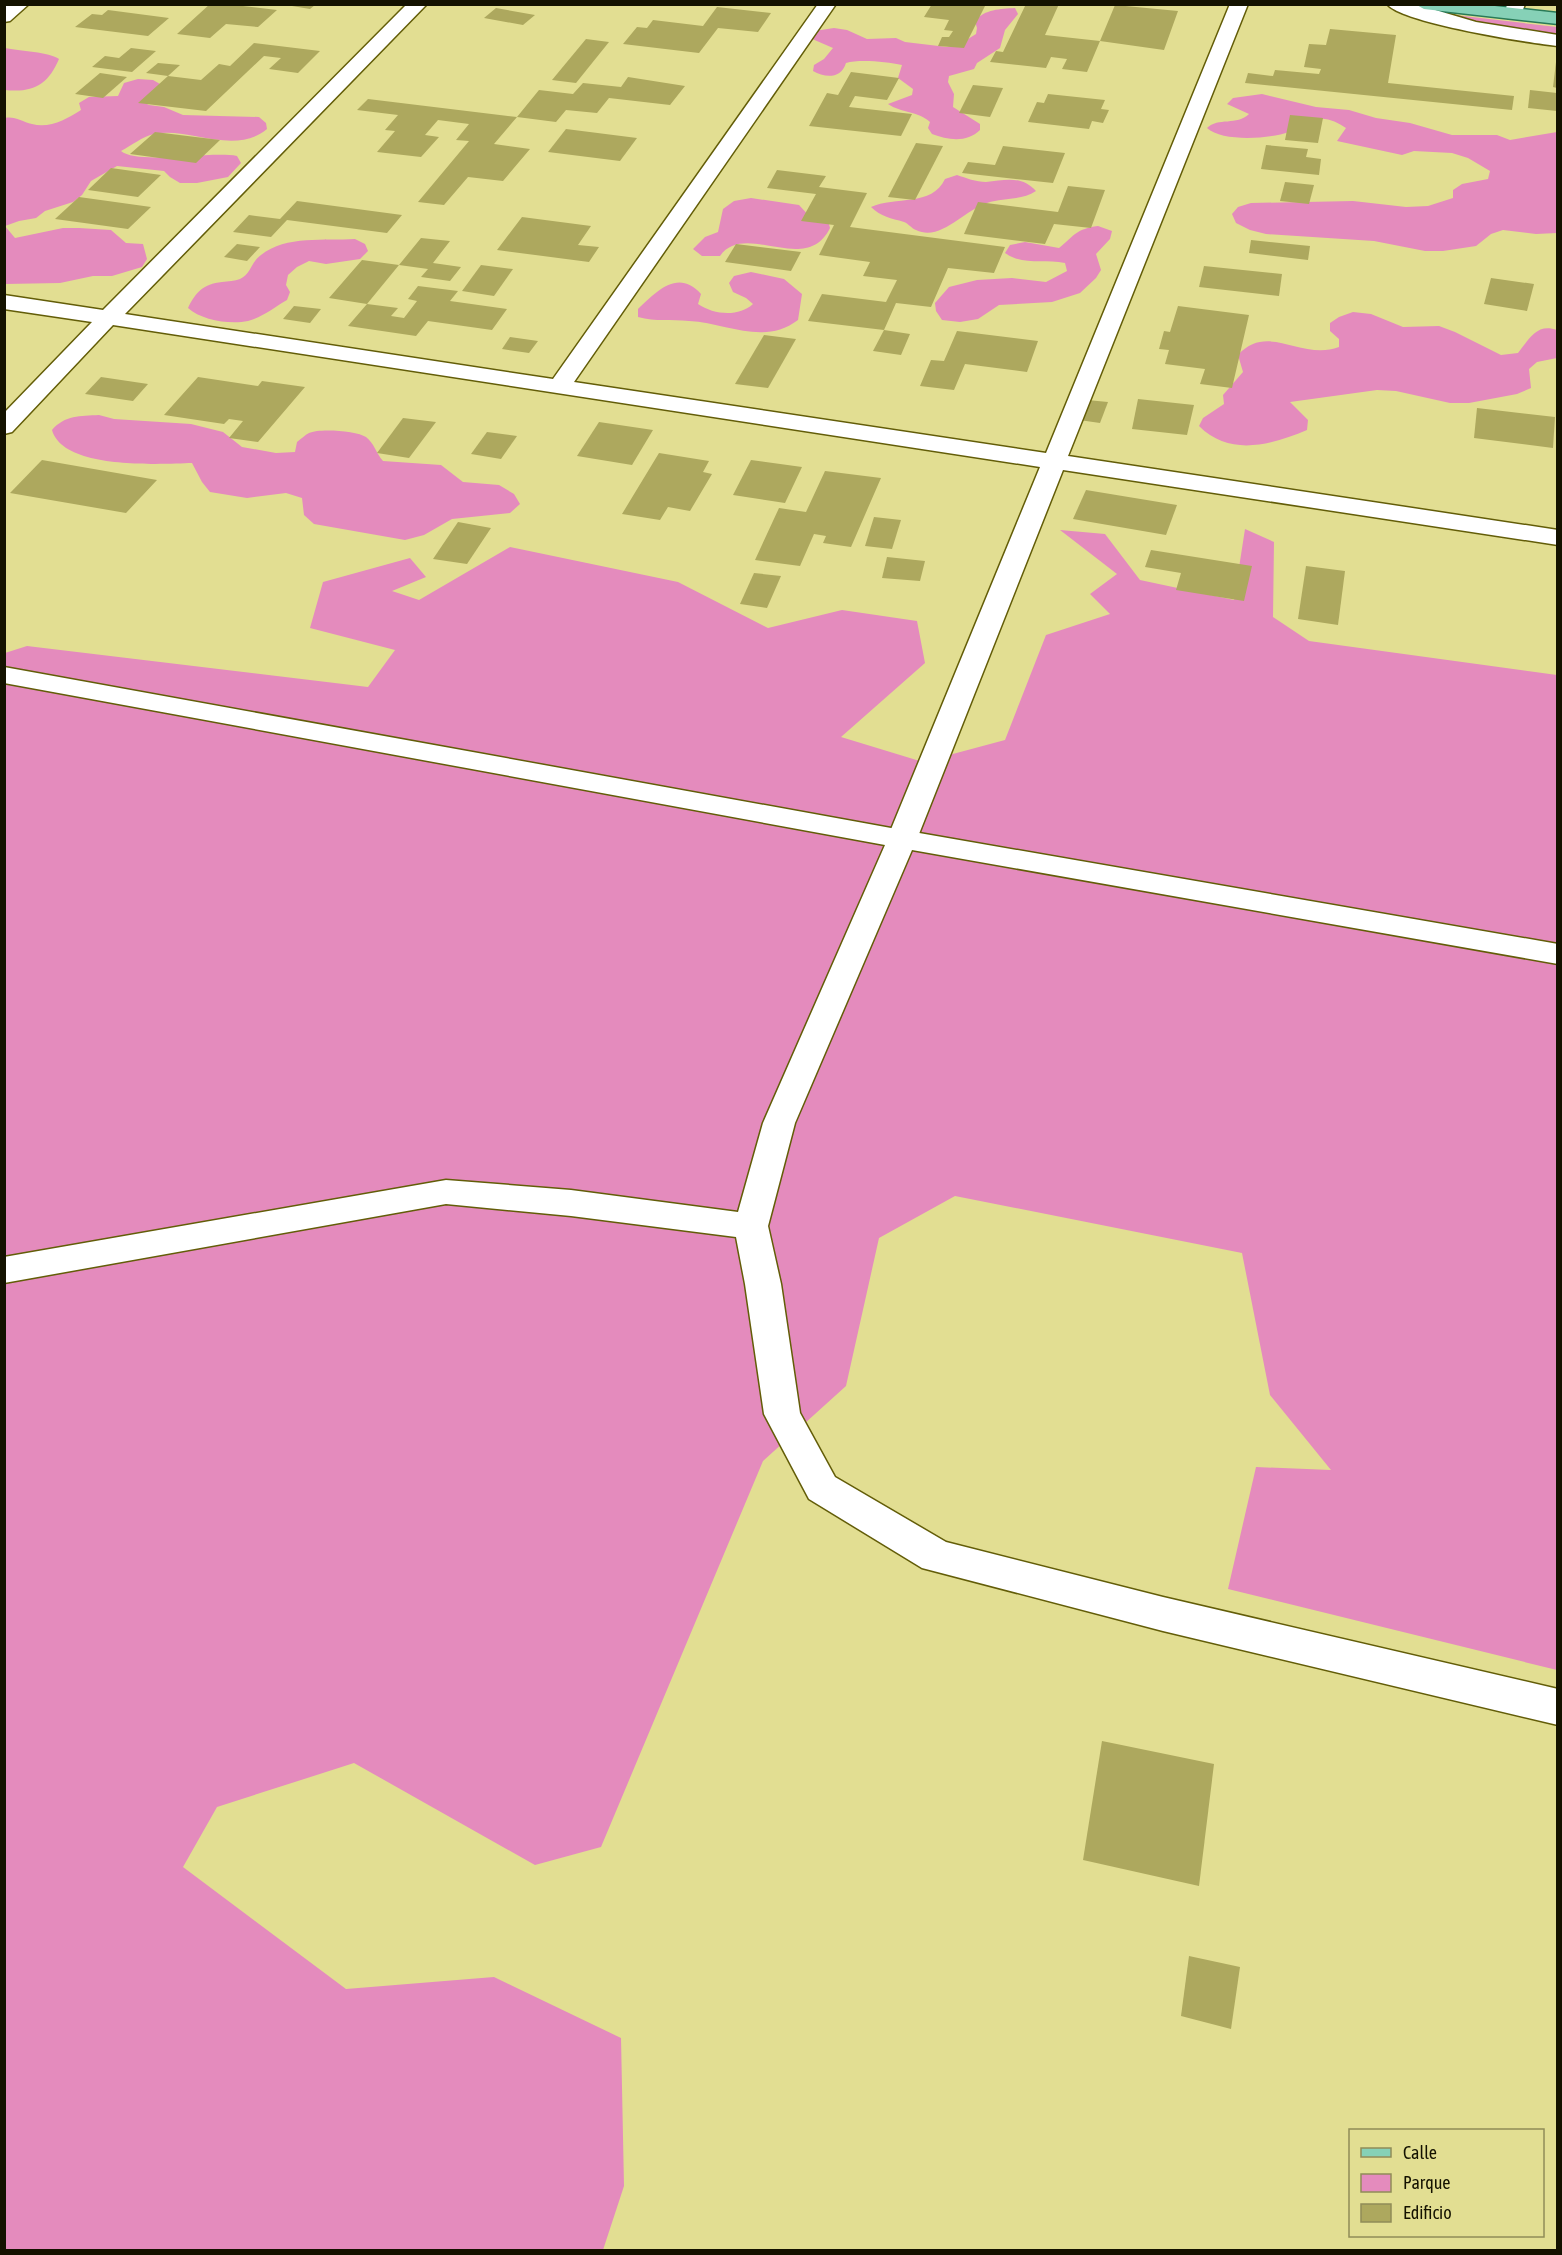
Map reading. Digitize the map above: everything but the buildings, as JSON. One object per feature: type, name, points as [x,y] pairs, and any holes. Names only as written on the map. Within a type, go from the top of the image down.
[{"type":"main road","points":[[1424,4],[1515,9],[1557,19]]},
{"type":"street","points":[[4,17],[20,4]]},
{"type":"street","points":[[4,427],[109,317],[418,4]]},
{"type":"street","points":[[559,387],[827,4]]},
{"type":"street","points":[[1239,4],[902,839],[779,1123],[751,1226],[763,1284],[782,1414],[822,1488],[936,1556],[1175,1617],[1557,1707]]},
{"type":"street","points":[[1396,4],[1440,20],[1473,28],[1557,41]]},
{"type":"street","points":[[4,302],[1557,537]]},
{"type":"street","points":[[4,675],[902,839],[1557,954]]},
{"type":"street","points":[[4,1270],[446,1192],[571,1203],[751,1226]]},
{"type":"green space","points":[[1015,8],[1018,14],[1005,30],[1000,48],[977,63],[974,69],[949,76],[948,82],[954,94],[953,107],[980,124],[980,130],[963,139],[944,138],[932,134],[928,128],[930,122],[925,118],[888,104],[912,95],[913,89],[898,78],[902,65],[859,61],[846,63],[840,72],[832,76],[813,71],[814,65],[824,59],[833,48],[810,38],[808,32],[834,28],[847,30],[867,39],[896,38],[905,42],[947,47],[960,44],[976,34],[975,21],[983,14],[993,10]]},
{"type":"green space","points":[[1446,14],[1557,27],[1557,35],[1481,25]]},
{"type":"green space","points":[[5,48],[42,53],[59,59],[50,75],[38,85],[24,90],[5,90]]},
{"type":"green space","points":[[138,79],[153,80],[160,84],[141,101],[149,105],[164,107],[183,115],[259,117],[266,123],[267,129],[254,137],[240,140],[226,141],[168,133],[154,134],[121,151],[142,157],[237,156],[241,163],[228,177],[197,183],[180,183],[164,171],[117,166],[91,181],[82,195],[73,202],[45,211],[36,218],[5,226],[5,118],[15,118],[38,125],[51,124],[64,120],[81,110],[79,103],[89,97],[118,96],[124,83]]},
{"type":"green space","points":[[1262,94],[1316,107],[1349,110],[1376,118],[1410,123],[1452,135],[1497,135],[1510,140],[1557,132],[1557,233],[1536,234],[1503,230],[1491,234],[1476,246],[1425,251],[1374,241],[1266,234],[1250,230],[1236,223],[1232,214],[1238,207],[1251,203],[1353,201],[1406,207],[1428,206],[1453,198],[1453,190],[1462,184],[1488,179],[1490,171],[1468,158],[1452,153],[1414,151],[1402,155],[1337,141],[1346,128],[1326,119],[1315,120],[1292,131],[1258,138],[1223,136],[1207,128],[1217,123],[1239,120],[1249,114],[1227,104],[1233,98]]},
{"type":"green space","points":[[957,175],[982,182],[1019,181],[1036,191],[1024,196],[987,203],[943,229],[925,233],[904,222],[882,215],[871,207],[931,194],[945,179]]},
{"type":"green space","points":[[751,198],[799,205],[812,219],[828,221],[830,228],[819,242],[806,248],[791,249],[744,243],[731,246],[720,256],[702,256],[693,249],[705,237],[718,232],[723,209],[734,201]]},
{"type":"green space","points":[[5,226],[15,238],[63,228],[111,230],[126,243],[143,244],[147,259],[142,267],[112,276],[93,276],[60,283],[5,284]]},
{"type":"green space","points":[[1098,226],[1112,231],[1110,239],[1096,254],[1101,270],[1080,293],[1052,302],[999,305],[978,319],[960,322],[942,320],[936,311],[935,303],[949,287],[977,280],[1012,278],[1046,282],[1067,271],[1065,263],[1026,261],[1005,253],[1010,245],[1025,242],[1059,248],[1080,231]]},
{"type":"green space","points":[[355,239],[365,244],[368,251],[360,259],[326,264],[309,261],[297,267],[288,275],[286,285],[290,292],[287,300],[253,320],[233,322],[216,320],[200,316],[188,308],[201,290],[215,283],[240,279],[247,274],[258,258],[282,244],[306,240]]},
{"type":"green space","points":[[751,272],[784,279],[802,294],[798,320],[785,328],[758,332],[682,320],[638,317],[638,309],[645,302],[668,285],[676,283],[692,286],[701,294],[698,304],[704,308],[726,313],[741,311],[753,304],[733,292],[729,283],[734,276]]},
{"type":"green space","points":[[1353,312],[1371,314],[1403,327],[1439,326],[1501,355],[1518,353],[1534,333],[1550,328],[1557,330],[1557,358],[1537,362],[1529,369],[1531,388],[1517,394],[1469,403],[1450,403],[1396,391],[1377,390],[1290,402],[1308,420],[1307,430],[1265,444],[1237,445],[1224,442],[1211,436],[1199,426],[1203,418],[1224,404],[1223,395],[1243,372],[1238,355],[1249,346],[1261,342],[1273,342],[1311,350],[1339,347],[1339,339],[1330,331],[1330,323]]},
{"type":"green space","points":[[99,415],[114,419],[191,424],[223,432],[242,447],[276,453],[295,452],[297,442],[314,431],[355,433],[369,439],[383,461],[441,465],[463,482],[499,485],[514,494],[520,504],[510,513],[452,519],[424,535],[405,540],[314,524],[304,515],[302,498],[286,493],[247,498],[210,492],[192,463],[137,464],[93,458],[74,452],[60,443],[52,430],[68,419]]},
{"type":"green space","points":[[1245,529],[1274,542],[1273,617],[1309,641],[1557,675],[1557,1670],[1228,1589],[1256,1467],[1331,1470],[1270,1395],[1242,1253],[955,1196],[879,1238],[846,1386],[763,1461],[601,1847],[535,1865],[354,1763],[217,1807],[183,1867],[346,1989],[494,1977],[621,2038],[624,2186],[603,2250],[5,2250],[5,653],[27,646],[368,687],[395,650],[310,628],[323,582],[410,558],[426,577],[392,591],[419,600],[510,547],[678,582],[768,628],[842,610],[917,621],[925,663],[841,737],[923,762],[1005,740],[1046,635],[1110,614],[1090,594],[1117,574],[1060,530],[1105,534],[1140,580],[1234,600]]}]
